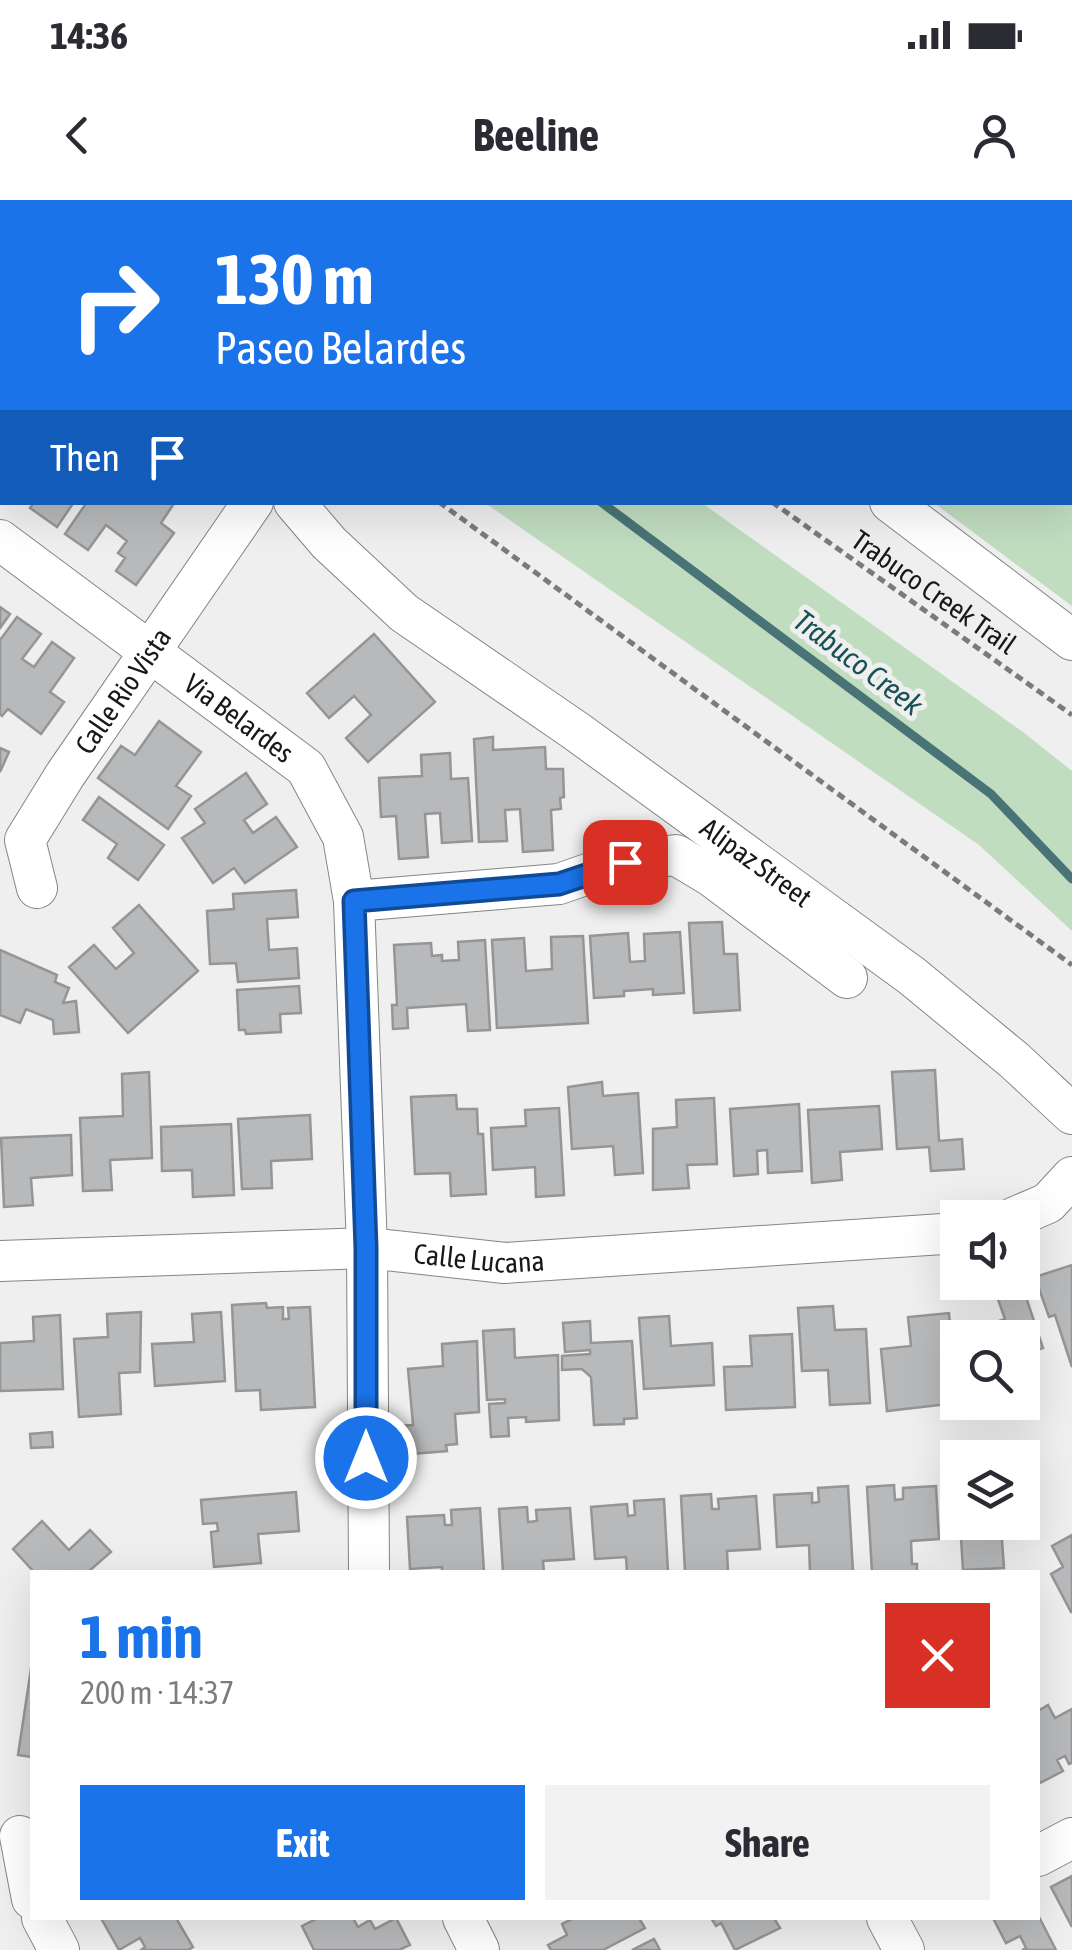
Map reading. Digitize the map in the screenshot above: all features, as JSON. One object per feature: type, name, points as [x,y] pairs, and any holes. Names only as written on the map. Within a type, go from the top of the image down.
[{"type":"street","name":"Calle Rio Vista","points":[[38,888],[25,840],[65,774],[251,505]]},
{"type":"street","name":"Alipaz Street","points":[[296,505],[328,543],[404,613],[576,732],[912,976],[1014,1060],[1072,1114]]},
{"type":"street","points":[[894,505],[1072,640]]},
{"type":"street","name":"Via Belardes","points":[[0,540],[306,768],[343,837],[354,901],[366,1248],[369,1570]]},
{"type":"street","points":[[354,901],[559,884],[625,862],[676,855],[711,876],[847,978]]},
{"type":"street","points":[[1040,1207],[1072,1176]]},
{"type":"street","name":"Calle Lucana","points":[[0,1261],[366,1248],[505,1264],[940,1234]]},
{"type":"street","points":[[20,1836],[30,1888]]},
{"type":"street","points":[[1040,1855],[1072,1838]]},
{"type":"street","points":[[43,1920],[59,1950]]},
{"type":"street","points":[[463,1920],[480,1950]]},
{"type":"path","points":[[443,505],[1072,965]]},
{"type":"path","name":"Trabuco Creek Trail","points":[[776,505],[1072,716]]},
{"type":"green space","points":[[488,505],[705,505],[1023,732],[1072,771],[1072,931],[979,845]]},
{"type":"green space","points":[[937,505],[1072,505],[1072,606]]},
{"type":"building","points":[[32,505],[72,505],[57,527],[30,508]]},
{"type":"building","points":[[85,505],[173,505],[161,523],[174,533],[136,585],[116,571],[125,558],[118,553],[127,541],[106,525],[88,550],[65,534]]},
{"type":"building","points":[[0,607],[10,614],[0,628]]},
{"type":"building","points":[[17,617],[41,634],[22,659],[34,667],[52,642],[74,658],[50,692],[64,702],[41,734],[8,709],[0,714],[0,640]]},
{"type":"building","points":[[374,634],[435,702],[368,762],[346,738],[371,715],[354,696],[329,718],[307,693]]},
{"type":"building","points":[[159,721],[201,752],[176,786],[191,796],[168,829],[98,778],[121,746],[135,755]]},
{"type":"building","points":[[493,737],[493,750],[545,747],[546,769],[563,769],[561,809],[551,810],[553,850],[523,852],[520,809],[505,810],[507,841],[479,842],[474,739]]},
{"type":"building","points":[[0,748],[9,752],[0,772]]},
{"type":"building","points":[[450,753],[451,779],[468,778],[472,841],[442,843],[440,813],[425,814],[428,857],[399,859],[396,816],[381,817],[379,778],[422,776],[421,755]]},
{"type":"building","points":[[246,773],[267,804],[244,820],[253,833],[276,817],[297,847],[245,883],[234,868],[213,883],[182,838],[205,823],[195,809]]},
{"type":"building","points":[[99,797],[164,845],[138,880],[108,858],[117,844],[83,820]]},
{"type":"building","points":[[296,890],[298,917],[267,919],[269,950],[297,948],[299,978],[238,982],[236,963],[210,964],[207,911],[234,909],[233,894]]},
{"type":"building","points":[[139,905],[198,971],[128,1033],[69,967],[94,945],[116,969],[134,953],[113,928]]},
{"type":"building","points":[[722,922],[724,954],[737,954],[740,1010],[694,1013],[689,923]]},
{"type":"building","points":[[680,932],[684,993],[653,995],[653,989],[594,998],[590,936],[628,933],[630,962],[645,961],[644,934]]},
{"type":"building","points":[[583,936],[588,1023],[497,1028],[492,940],[524,938],[526,971],[552,969],[551,937]]},
{"type":"building","points":[[485,940],[490,1030],[468,1031],[466,1004],[407,1008],[408,1028],[393,1029],[392,1005],[397,1005],[394,945],[431,943],[432,956],[442,955],[442,961],[459,960],[458,942]]},
{"type":"building","points":[[0,950],[57,975],[55,982],[69,988],[63,1003],[76,1001],[79,1032],[54,1034],[53,1020],[26,1009],[20,1023],[0,1015]]},
{"type":"building","points":[[299,986],[301,1013],[280,1014],[281,1032],[246,1034],[239,1030],[237,990]]},
{"type":"building","points":[[935,1070],[939,1141],[962,1139],[964,1169],[931,1171],[929,1147],[897,1149],[892,1072]]},
{"type":"building","points":[[149,1072],[152,1158],[110,1160],[112,1190],[83,1191],[80,1118],[123,1116],[122,1074]]},
{"type":"building","points":[[602,1082],[603,1096],[638,1093],[643,1173],[615,1175],[613,1146],[572,1149],[568,1087]]},
{"type":"building","points":[[456,1095],[457,1109],[477,1109],[478,1134],[483,1134],[486,1194],[451,1196],[450,1173],[415,1174],[411,1097]]},
{"type":"building","points":[[714,1098],[717,1164],[687,1165],[689,1188],[653,1190],[653,1129],[677,1127],[676,1100]]},
{"type":"building","points":[[799,1104],[802,1171],[768,1173],[767,1150],[757,1151],[758,1174],[734,1176],[730,1109]]},
{"type":"building","points":[[879,1106],[882,1149],[840,1152],[842,1180],[812,1183],[808,1110]]},
{"type":"building","points":[[559,1108],[564,1195],[536,1197],[535,1167],[493,1170],[491,1128],[526,1126],[525,1110]]},
{"type":"building","points":[[310,1115],[312,1159],[271,1161],[272,1188],[242,1189],[238,1119]]},
{"type":"building","points":[[231,1124],[234,1195],[193,1197],[192,1170],[162,1171],[161,1127]]},
{"type":"building","points":[[71,1135],[72,1175],[31,1178],[33,1205],[4,1207],[1,1138]]},
{"type":"building","points":[[1072,1265],[1072,1367],[1055,1315],[1049,1317],[1040,1291],[1040,1275]]},
{"type":"building","points":[[998,1300],[1027,1300],[1034,1320],[1002,1320],[1005,1319]]},
{"type":"building","points":[[266,1303],[267,1308],[283,1307],[283,1319],[289,1319],[288,1308],[310,1307],[315,1407],[261,1410],[260,1390],[236,1391],[232,1305]]},
{"type":"building","points":[[833,1306],[835,1330],[866,1329],[870,1403],[830,1405],[828,1370],[802,1371],[798,1308]]},
{"type":"building","points":[[141,1312],[140,1372],[119,1373],[121,1414],[79,1417],[74,1339],[108,1337],[107,1314]]},
{"type":"building","points":[[221,1312],[225,1381],[155,1386],[152,1344],[194,1342],[192,1314]]},
{"type":"building","points":[[949,1313],[950,1320],[940,1320],[940,1405],[887,1411],[881,1349],[911,1346],[908,1317]]},
{"type":"building","points":[[60,1315],[63,1389],[0,1391],[0,1343],[34,1341],[33,1317]]},
{"type":"building","points":[[669,1316],[671,1346],[712,1343],[714,1385],[644,1389],[639,1318]]},
{"type":"building","points":[[590,1321],[591,1343],[632,1341],[637,1418],[624,1419],[624,1424],[594,1425],[591,1377],[582,1369],[562,1370],[562,1356],[590,1354],[590,1350],[565,1352],[563,1323]]},
{"type":"building","points":[[514,1329],[515,1358],[558,1355],[559,1420],[526,1422],[526,1417],[508,1418],[509,1436],[491,1437],[489,1404],[505,1403],[505,1399],[487,1400],[483,1331]]},
{"type":"building","points":[[792,1334],[795,1407],[726,1410],[724,1367],[752,1366],[750,1336]]},
{"type":"building","points":[[477,1341],[479,1412],[455,1414],[457,1444],[446,1445],[447,1451],[400,1455],[397,1426],[413,1425],[408,1369],[443,1366],[442,1344]]},
{"type":"building","points":[[52,1432],[53,1447],[31,1448],[30,1434]]},
{"type":"building","points":[[894,1485],[895,1500],[903,1499],[903,1488],[936,1486],[939,1539],[911,1541],[912,1564],[917,1564],[917,1570],[872,1570],[867,1487]]},
{"type":"building","points":[[848,1486],[853,1570],[810,1570],[809,1545],[777,1547],[774,1495],[812,1493],[812,1503],[819,1502],[818,1488]]},
{"type":"building","points":[[296,1492],[299,1531],[258,1534],[261,1563],[214,1567],[211,1532],[218,1531],[217,1523],[203,1524],[201,1500]]},
{"type":"building","points":[[711,1494],[712,1509],[719,1509],[718,1499],[756,1496],[760,1549],[727,1551],[728,1570],[685,1570],[681,1496]]},
{"type":"building","points":[[664,1499],[668,1570],[627,1570],[626,1557],[595,1559],[591,1507],[627,1504],[628,1516],[635,1515],[634,1501]]},
{"type":"building","points":[[527,1507],[528,1522],[537,1521],[536,1510],[570,1508],[574,1559],[543,1561],[544,1570],[503,1570],[499,1509]]},
{"type":"building","points":[[480,1508],[484,1570],[410,1569],[407,1517],[444,1515],[445,1525],[452,1525],[451,1510]]},
{"type":"building","points":[[42,1521],[69,1550],[90,1530],[111,1552],[90,1570],[32,1570],[13,1549]]},
{"type":"building","points":[[1072,1535],[1071,1612],[1051,1574],[1063,1567],[1052,1546]]},
{"type":"building","points":[[961,1540],[1002,1540],[1004,1568],[963,1570]]},
{"type":"building","points":[[30,1675],[30,1757],[18,1755]]},
{"type":"building","points":[[1048,1705],[1055,1718],[1072,1709],[1072,1763],[1065,1756],[1057,1760],[1063,1771],[1040,1783],[1040,1710]]},
{"type":"building","points":[[1072,1876],[1072,1927],[1051,1887]]},
{"type":"building","points":[[1040,1919],[1056,1950],[1022,1950],[1026,1948],[1020,1936],[1006,1943],[994,1920]]},
{"type":"building","points":[[102,1920],[177,1920],[193,1947],[141,1950],[145,1947],[140,1938],[119,1950]]},
{"type":"building","points":[[314,1920],[354,1920],[358,1927],[370,1920],[375,1929],[397,1920],[410,1945],[399,1950],[314,1950],[302,1926]]},
{"type":"building","points":[[570,1920],[640,1920],[645,1928],[603,1950],[551,1950],[548,1945],[567,1935],[562,1924]]},
{"type":"building","points":[[712,1920],[775,1920],[780,1928],[735,1950],[721,1923],[716,1926]]},
{"type":"building","points":[[654,1939],[660,1950],[632,1950]]},
{"type":"waterway","name":"Trabuco Creek","points":[[605,505],[991,794],[1072,879]]},
{"type":"route","points":[[366,1458],[366,1248],[354,901],[559,884],[625,862]]}]
